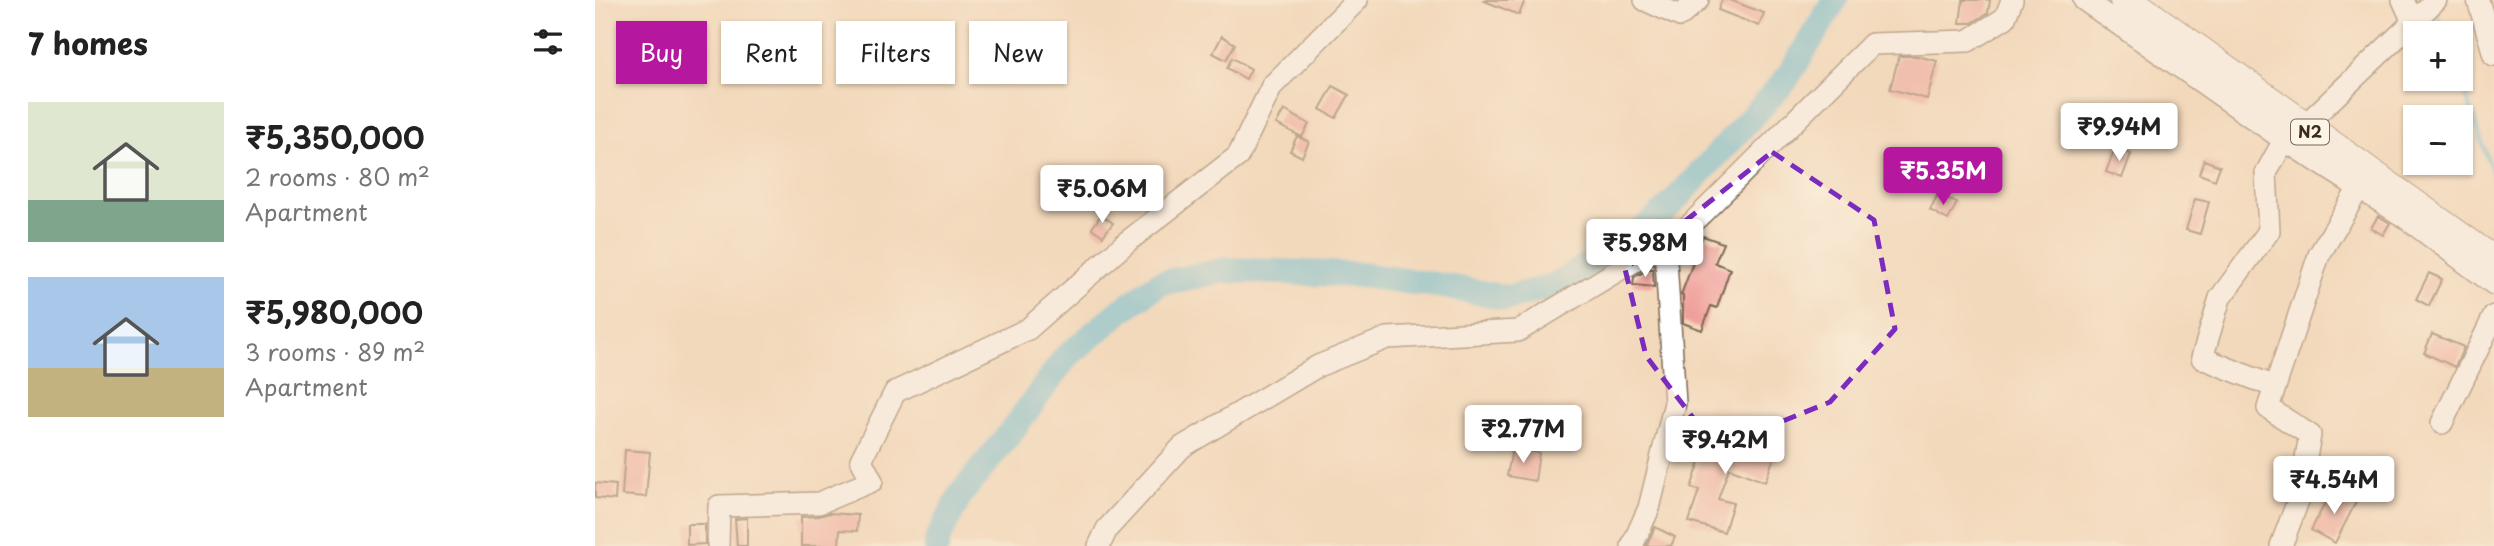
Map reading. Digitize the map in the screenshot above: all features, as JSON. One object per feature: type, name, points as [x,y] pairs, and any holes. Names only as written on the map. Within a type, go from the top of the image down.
[{"type":"highway","name":"N2","points":[[2126,0],[2293,133],[2493,265]]},
{"type":"street","points":[[718,546],[719,506],[818,503],[871,481],[861,460],[895,392],[1028,329],[1128,241],[1238,156],[1272,86],[1357,0]]},
{"type":"street","points":[[1645,0],[1680,16],[1698,0]]},
{"type":"street","points":[[1099,546],[1107,529],[1182,446],[1318,366],[1387,338],[1518,331],[1616,271],[1677,238],[1872,44],[1968,41],[2005,18],[2012,0]]},
{"type":"street","points":[[2084,0],[2293,133],[2359,188],[2406,218],[2493,265]]},
{"type":"street","points":[[2403,0],[2413,21]]},
{"type":"street","points":[[2414,21],[2436,0]]},
{"type":"street","points":[[2478,0],[2494,55]]},
{"type":"street","points":[[2275,387],[2202,358],[2220,298],[2269,231],[2266,173],[2293,133],[2403,31]]},
{"type":"street","points":[[2281,546],[2299,498],[2310,435],[2268,408],[2319,255],[2359,188]]},
{"type":"street","points":[[1632,546],[1649,508],[1675,402],[1665,245]]},
{"type":"street","points":[[2442,423],[2494,316]]},
{"type":"highlighted area","points":[[1772,152],[1874,220],[1895,329],[1830,402],[1716,448],[1646,356],[1625,269]]},
{"type":"building","points":[[1482,0],[1525,0],[1519,15]]},
{"type":"building","points":[[1722,0],[1730,0],[1764,13],[1759,26],[1718,10]]},
{"type":"building","points":[[1963,0],[1990,0],[1988,13],[1972,23],[1960,23]]},
{"type":"building","points":[[1222,36],[1235,44],[1226,60],[1213,53]]},
{"type":"building","points":[[1899,56],[1917,56],[1937,61],[1927,99],[1890,89]]},
{"type":"building","points":[[1232,58],[1251,69],[1246,79],[1227,68]]},
{"type":"building","points":[[1333,86],[1349,95],[1336,118],[1320,109]]},
{"type":"building","points":[[1284,110],[1309,124],[1302,137],[1276,124]]},
{"type":"building","points":[[1297,136],[1309,142],[1302,157],[1290,151]]},
{"type":"building","points":[[2115,148],[2131,154],[2122,178],[2106,172]]},
{"type":"building","points":[[2204,160],[2220,166],[2215,180],[2199,174]]},
{"type":"building","points":[[1938,194],[1957,203],[1948,220],[1930,210]]},
{"type":"building","points":[[2195,199],[2209,202],[2200,234],[2186,230]]},
{"type":"building","points":[[1101,215],[1113,223],[1103,236],[1092,228]]},
{"type":"building","points":[[2378,216],[2390,223],[2383,235],[2371,228]]},
{"type":"building","points":[[1703,236],[1723,243],[1715,263],[1730,269],[1717,308],[1711,306],[1702,330],[1683,323],[1681,295]]},
{"type":"building","points":[[1653,269],[1654,287],[1633,285],[1634,277]]},
{"type":"building","points":[[2429,273],[2442,279],[2429,306],[2416,299]]},
{"type":"building","points":[[2432,334],[2464,347],[2455,367],[2424,353]]},
{"type":"building","points":[[1711,429],[1776,452],[1765,482],[1729,468],[1718,499],[1733,503],[1724,532],[1689,522],[1699,490],[1691,488]]},
{"type":"building","points":[[1512,449],[1539,453],[1535,481],[1507,476]]},
{"type":"building","points":[[625,450],[650,452],[646,497],[622,495]]},
{"type":"building","points":[[595,483],[616,485],[615,500],[595,498]]},
{"type":"building","points":[[2332,490],[2356,502],[2335,543],[2311,530]]},
{"type":"building","points":[[829,513],[858,515],[857,531],[840,530],[839,546],[801,546],[801,517]]},
{"type":"building","points":[[747,518],[747,546],[737,546],[735,519]]},
{"type":"building","points":[[687,524],[705,524],[705,544],[687,545]]},
{"type":"building","points":[[1655,527],[1675,537],[1671,546],[1646,546]]},
{"type":"waterway","points":[[937,546],[937,540],[961,494],[1066,357],[1122,310],[1160,283],[1228,270],[1359,275],[1508,298],[1557,285],[1646,227],[1667,209],[1785,81],[1835,0]]},
{"type":"waterway","points":[[2436,11],[2440,21]]},
{"type":"waterway","points":[[2464,91],[2494,176]]}]
